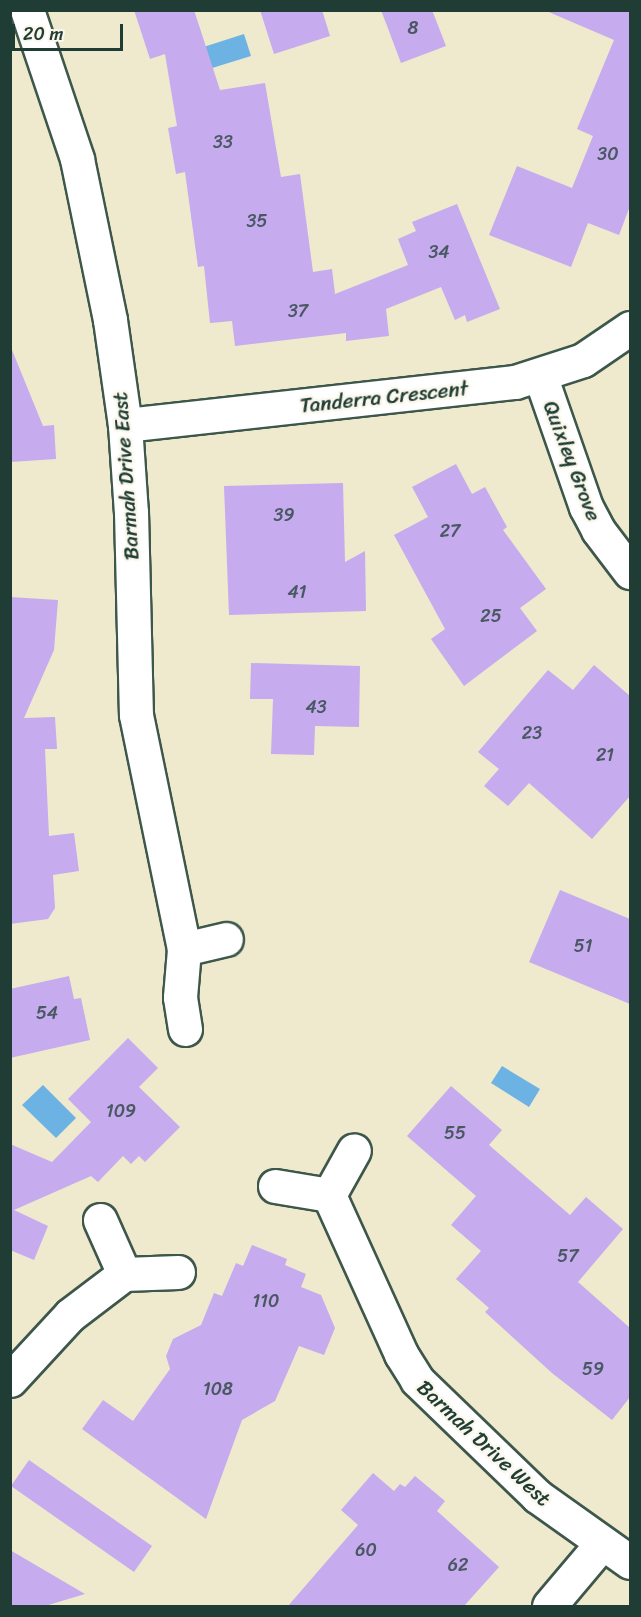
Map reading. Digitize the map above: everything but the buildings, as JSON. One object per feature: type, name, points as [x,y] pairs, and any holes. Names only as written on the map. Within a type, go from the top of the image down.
[{"type":"street","name":"Barmah Drive East","points":[[27,10],[74,149],[88,203],[124,425],[136,715],[184,949],[180,997],[185,1029]]},
{"type":"street","name":"Tanderra Crescent","points":[[124,425],[482,387],[540,375],[583,360],[630,328]]},
{"type":"street","name":"Quixley Grove","points":[[540,375],[586,507],[598,531],[630,572]]},
{"type":"street","points":[[184,949],[226,939]]},
{"type":"street","points":[[274,1186],[329,1195],[354,1150]]},
{"type":"street","name":"Barmah Drive West","points":[[329,1195],[409,1371],[537,1496],[630,1562]]},
{"type":"street","points":[[100,1220],[124,1274]]},
{"type":"street","points":[[10,1380],[70,1315],[124,1274],[178,1272]]},
{"type":"street","points":[[549,1606],[602,1543]]},
{"type":"water","points":[[244,34],[251,56],[196,73],[188,52]]},
{"type":"water","points":[[502,1066],[540,1089],[529,1107],[491,1083]]},
{"type":"water","points":[[43,1085],[76,1118],[56,1138],[22,1105]]}]
